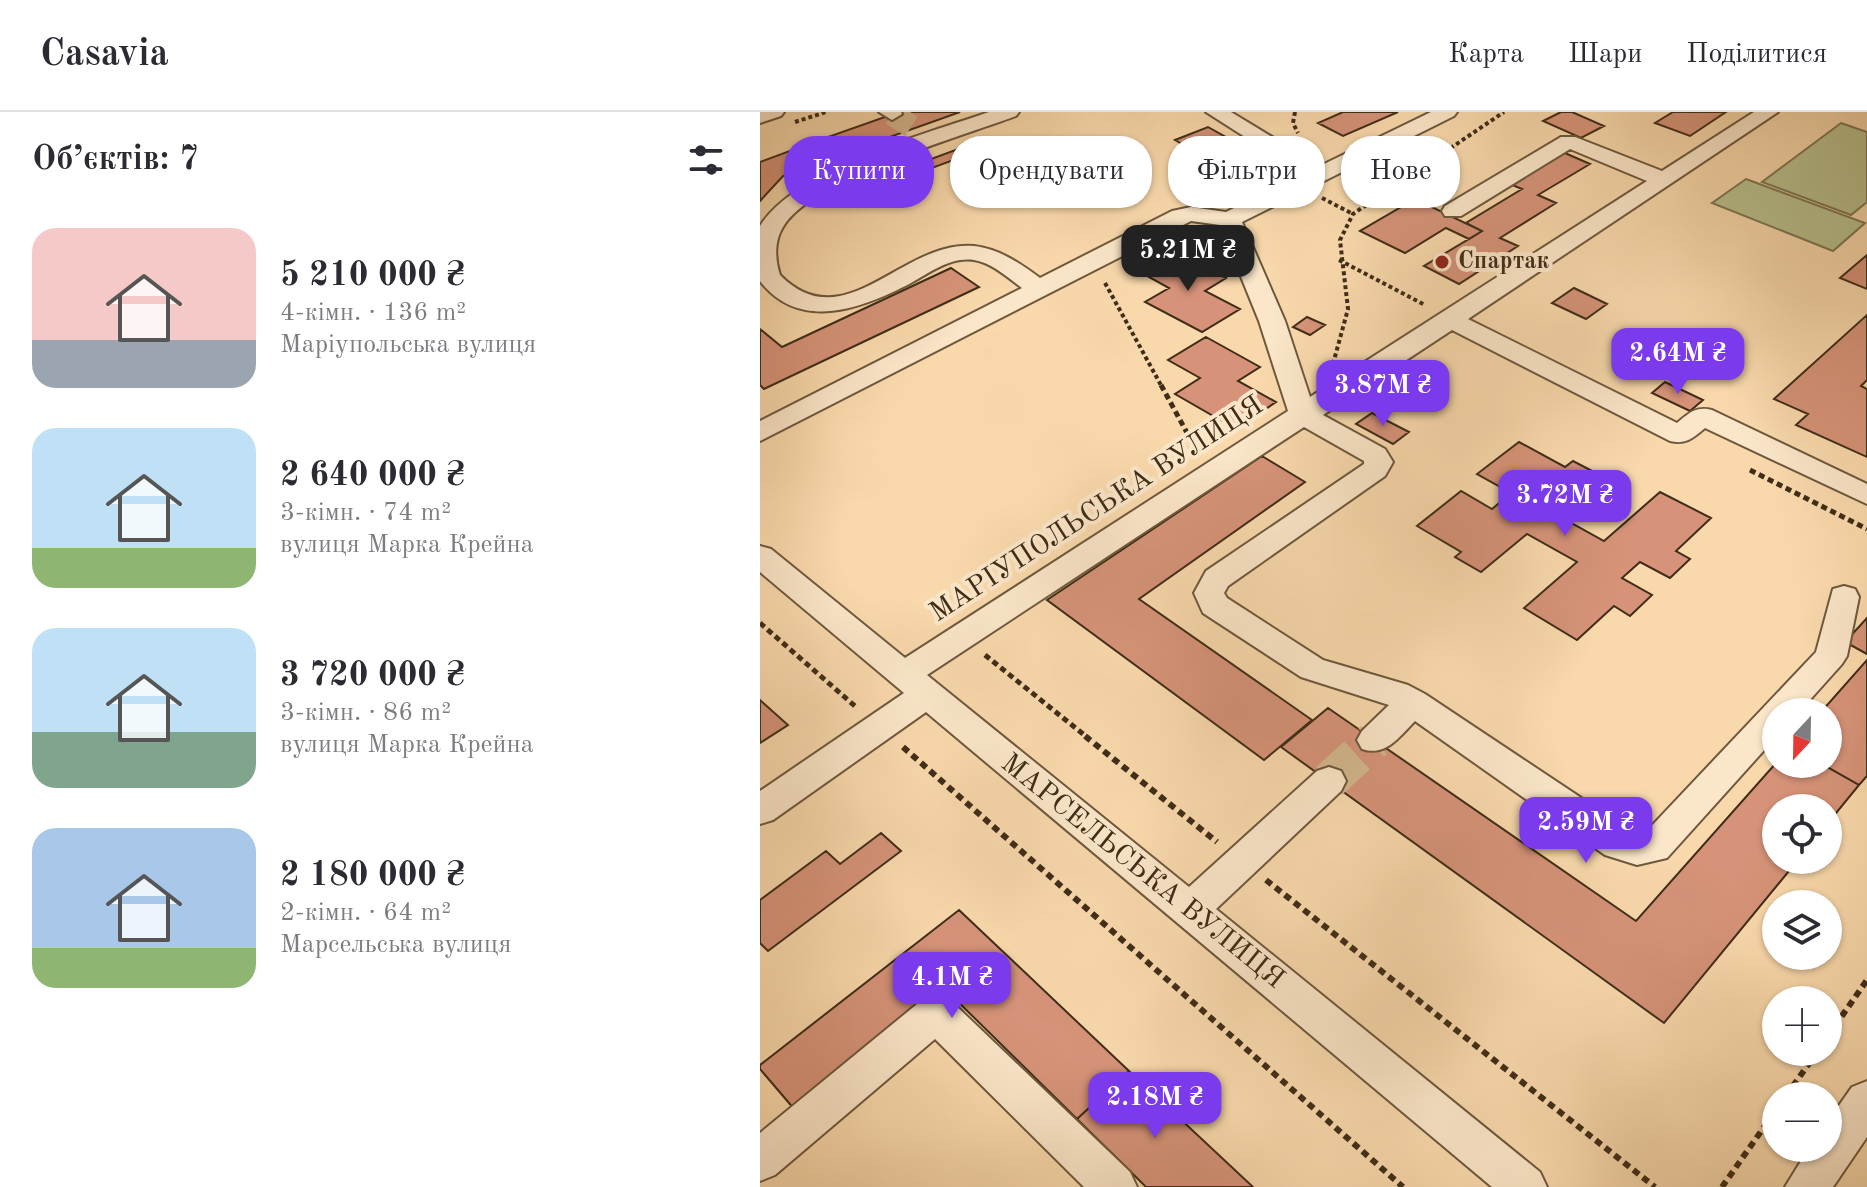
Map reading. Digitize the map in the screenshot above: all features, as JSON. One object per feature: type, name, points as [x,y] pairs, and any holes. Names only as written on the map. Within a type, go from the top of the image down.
[{"type":"street","points":[[760,117],[774,112]]},
{"type":"street","points":[[1009,112],[923,134],[811,192],[777,218],[763,246],[766,275],[794,302],[824,308],[843,304],[939,258],[980,252],[991,255],[1040,290]]},
{"type":"street","points":[[1216,112],[1255,136]]},
{"type":"street","points":[[1325,174],[1447,112]]},
{"type":"street","name":"МАРІУПОЛЬСЬКА ВУЛИЦЯ","points":[[760,810],[879,727],[915,684],[962,637],[1768,112]]},
{"type":"street","points":[[1453,211],[1568,141],[1664,180]]},
{"type":"street","points":[[760,432],[1180,216],[1204,215],[1229,219],[1253,208]]},
{"type":"street","points":[[1229,219],[1312,409],[1375,455],[1379,462],[1375,470],[1217,579],[1209,593],[1214,605],[1312,669],[1396,694],[1413,703],[1618,844],[1637,850],[1654,847],[1762,731]]},
{"type":"street","points":[[1450,319],[1680,435],[1702,416],[1867,495]]},
{"type":"street","name":"МАРСЕЛЬСЬКА ВУЛИЦЯ","points":[[760,556],[1525,1187]]},
{"type":"street","points":[[1793,698],[1831,656],[1844,597]]},
{"type":"street","points":[[1374,740],[1413,703]]},
{"type":"street","points":[[1189,910],[1329,781]]},
{"type":"street","points":[[760,1160],[936,1013],[1115,1187]]},
{"type":"street","points":[[1807,1187],[1867,1101]]},
{"type":"path","points":[[1312,409],[1348,308],[1339,260],[1342,229],[1353,214],[1504,112]]},
{"type":"path","points":[[1339,260],[1450,319]]},
{"type":"path","points":[[1094,262],[1210,475]]},
{"type":"path","points":[[1747,469],[1867,529]]},
{"type":"path","points":[[760,623],[1403,1187]]},
{"type":"path","points":[[962,637],[1655,1187]]},
{"type":"path","points":[[1842,1016],[1867,980]]},
{"type":"path","points":[[1722,1187],[1762,1130]]},
{"type":"green space","points":[[1841,123],[1867,132],[1867,202],[1851,215],[1762,182]]},
{"type":"green space","points":[[1746,179],[1865,223],[1833,251],[1712,203]]},
{"type":"building","points":[[899,112],[960,112],[893,136],[831,136]]},
{"type":"building","points":[[1343,112],[1398,112],[1343,136],[1318,123]]},
{"type":"building","points":[[1561,112],[1572,112],[1604,126],[1581,138],[1543,121]]},
{"type":"building","points":[[1673,112],[1726,112],[1690,136],[1655,123]]},
{"type":"building","points":[[1208,127],[1224,136],[1185,136]]},
{"type":"building","points":[[1558,150],[1590,164],[1538,195],[1556,203],[1500,238],[1518,246],[1459,284],[1424,266],[1482,231],[1466,223],[1522,189],[1505,182]]},
{"type":"building","points":[[950,152],[950,161],[934,167],[934,158]]},
{"type":"building","points":[[784,153],[784,176],[760,201],[760,162]]},
{"type":"building","points":[[1400,208],[1434,208],[1482,231],[1469,239],[1446,228],[1405,253],[1360,231]]},
{"type":"building","points":[[1176,253],[1226,278],[1205,291],[1240,309],[1202,332],[1145,302],[1169,288],[1140,272]]},
{"type":"building","points":[[1867,255],[1867,289],[1840,278]]},
{"type":"building","points":[[951,268],[979,287],[764,389],[760,385],[760,329],[782,347]]},
{"type":"building","points":[[1574,288],[1607,304],[1586,319],[1552,303]]},
{"type":"building","points":[[1867,315],[1867,380],[1861,386],[1867,389],[1867,457],[1796,425],[1808,414],[1774,399]]},
{"type":"building","points":[[1307,317],[1325,325],[1310,335],[1293,327]]},
{"type":"building","points":[[1206,337],[1260,367],[1238,381],[1276,402],[1236,429],[1175,394],[1200,378],[1168,360]]},
{"type":"building","points":[[1665,382],[1703,400],[1690,411],[1652,393]]},
{"type":"building","points":[[1372,413],[1409,432],[1393,444],[1356,424]]},
{"type":"building","points":[[1519,442],[1565,467],[1573,461],[1596,473],[1550,511],[1604,541],[1660,492],[1711,518],[1676,551],[1690,559],[1670,578],[1640,562],[1622,578],[1652,595],[1630,616],[1614,606],[1577,640],[1524,608],[1577,562],[1527,534],[1481,572],[1455,557],[1461,552],[1417,526],[1461,491],[1492,509],[1511,493],[1477,474]]},
{"type":"building","points":[[1262,456],[1305,482],[1139,599],[1312,720],[1264,760],[1047,600]]},
{"type":"building","points":[[1867,618],[1867,654],[1845,642]]},
{"type":"building","points":[[1867,660],[1867,776],[1859,785],[1842,775],[1842,698],[1833,698]]},
{"type":"building","points":[[760,700],[788,725],[760,743]]},
{"type":"building","points":[[1328,708],[1636,921],[1763,778],[1842,778],[1842,775],[1859,785],[1842,806],[1842,794],[1762,794],[1762,874],[1786,874],[1773,890],[1762,890],[1762,904],[1664,1023],[1281,747]]},
{"type":"building","points":[[881,833],[901,851],[768,951],[760,943],[760,900],[826,851],[840,864]]},
{"type":"building","points":[[959,910],[1129,1071],[1077,1119],[945,989],[795,1110],[760,1069],[760,1065]]},
{"type":"building","points":[[1129,1071],[1253,1187],[1146,1187],[1077,1119]]},
{"type":"tunnel","points":[[892,114],[914,128]]},
{"type":"tunnel","points":[[1329,781],[1374,740]]},
{"type":"place","name":"Спартак","points":[[1442,262]]}]
